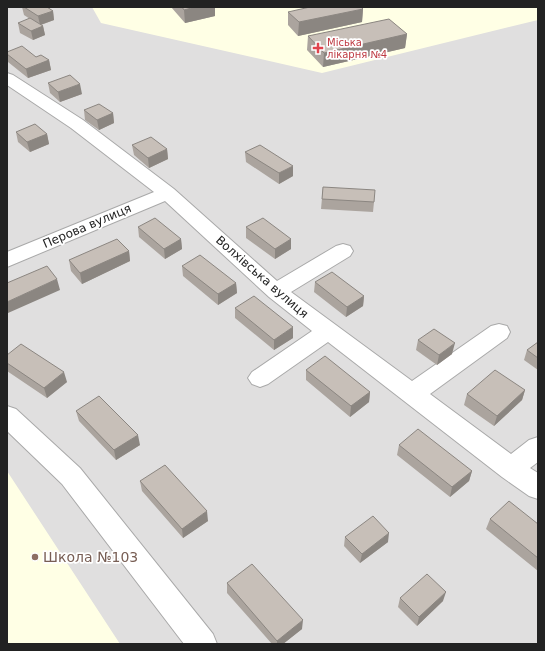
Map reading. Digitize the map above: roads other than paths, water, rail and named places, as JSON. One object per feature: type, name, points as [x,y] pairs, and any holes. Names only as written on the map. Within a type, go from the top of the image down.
[{"type":"street","name":"Волхівська вулиця","points":[[7,78],[77,124],[167,193],[276,292],[538,488]]},
{"type":"street","name":"Перова вулиця","points":[[7,260],[167,193]]},
{"type":"street","points":[[276,292],[343,251]]},
{"type":"street","points":[[260,378],[328,331]]},
{"type":"street","points":[[412,394],[499,332]]},
{"type":"street","points":[[7,416],[71,476],[202,644]]},
{"type":"street","points":[[511,469],[538,448]]},
{"type":"place","name":"Міська лікарня №4","points":[[318,48]]},
{"type":"place","name":"Школа №103","points":[[35,557]]}]
